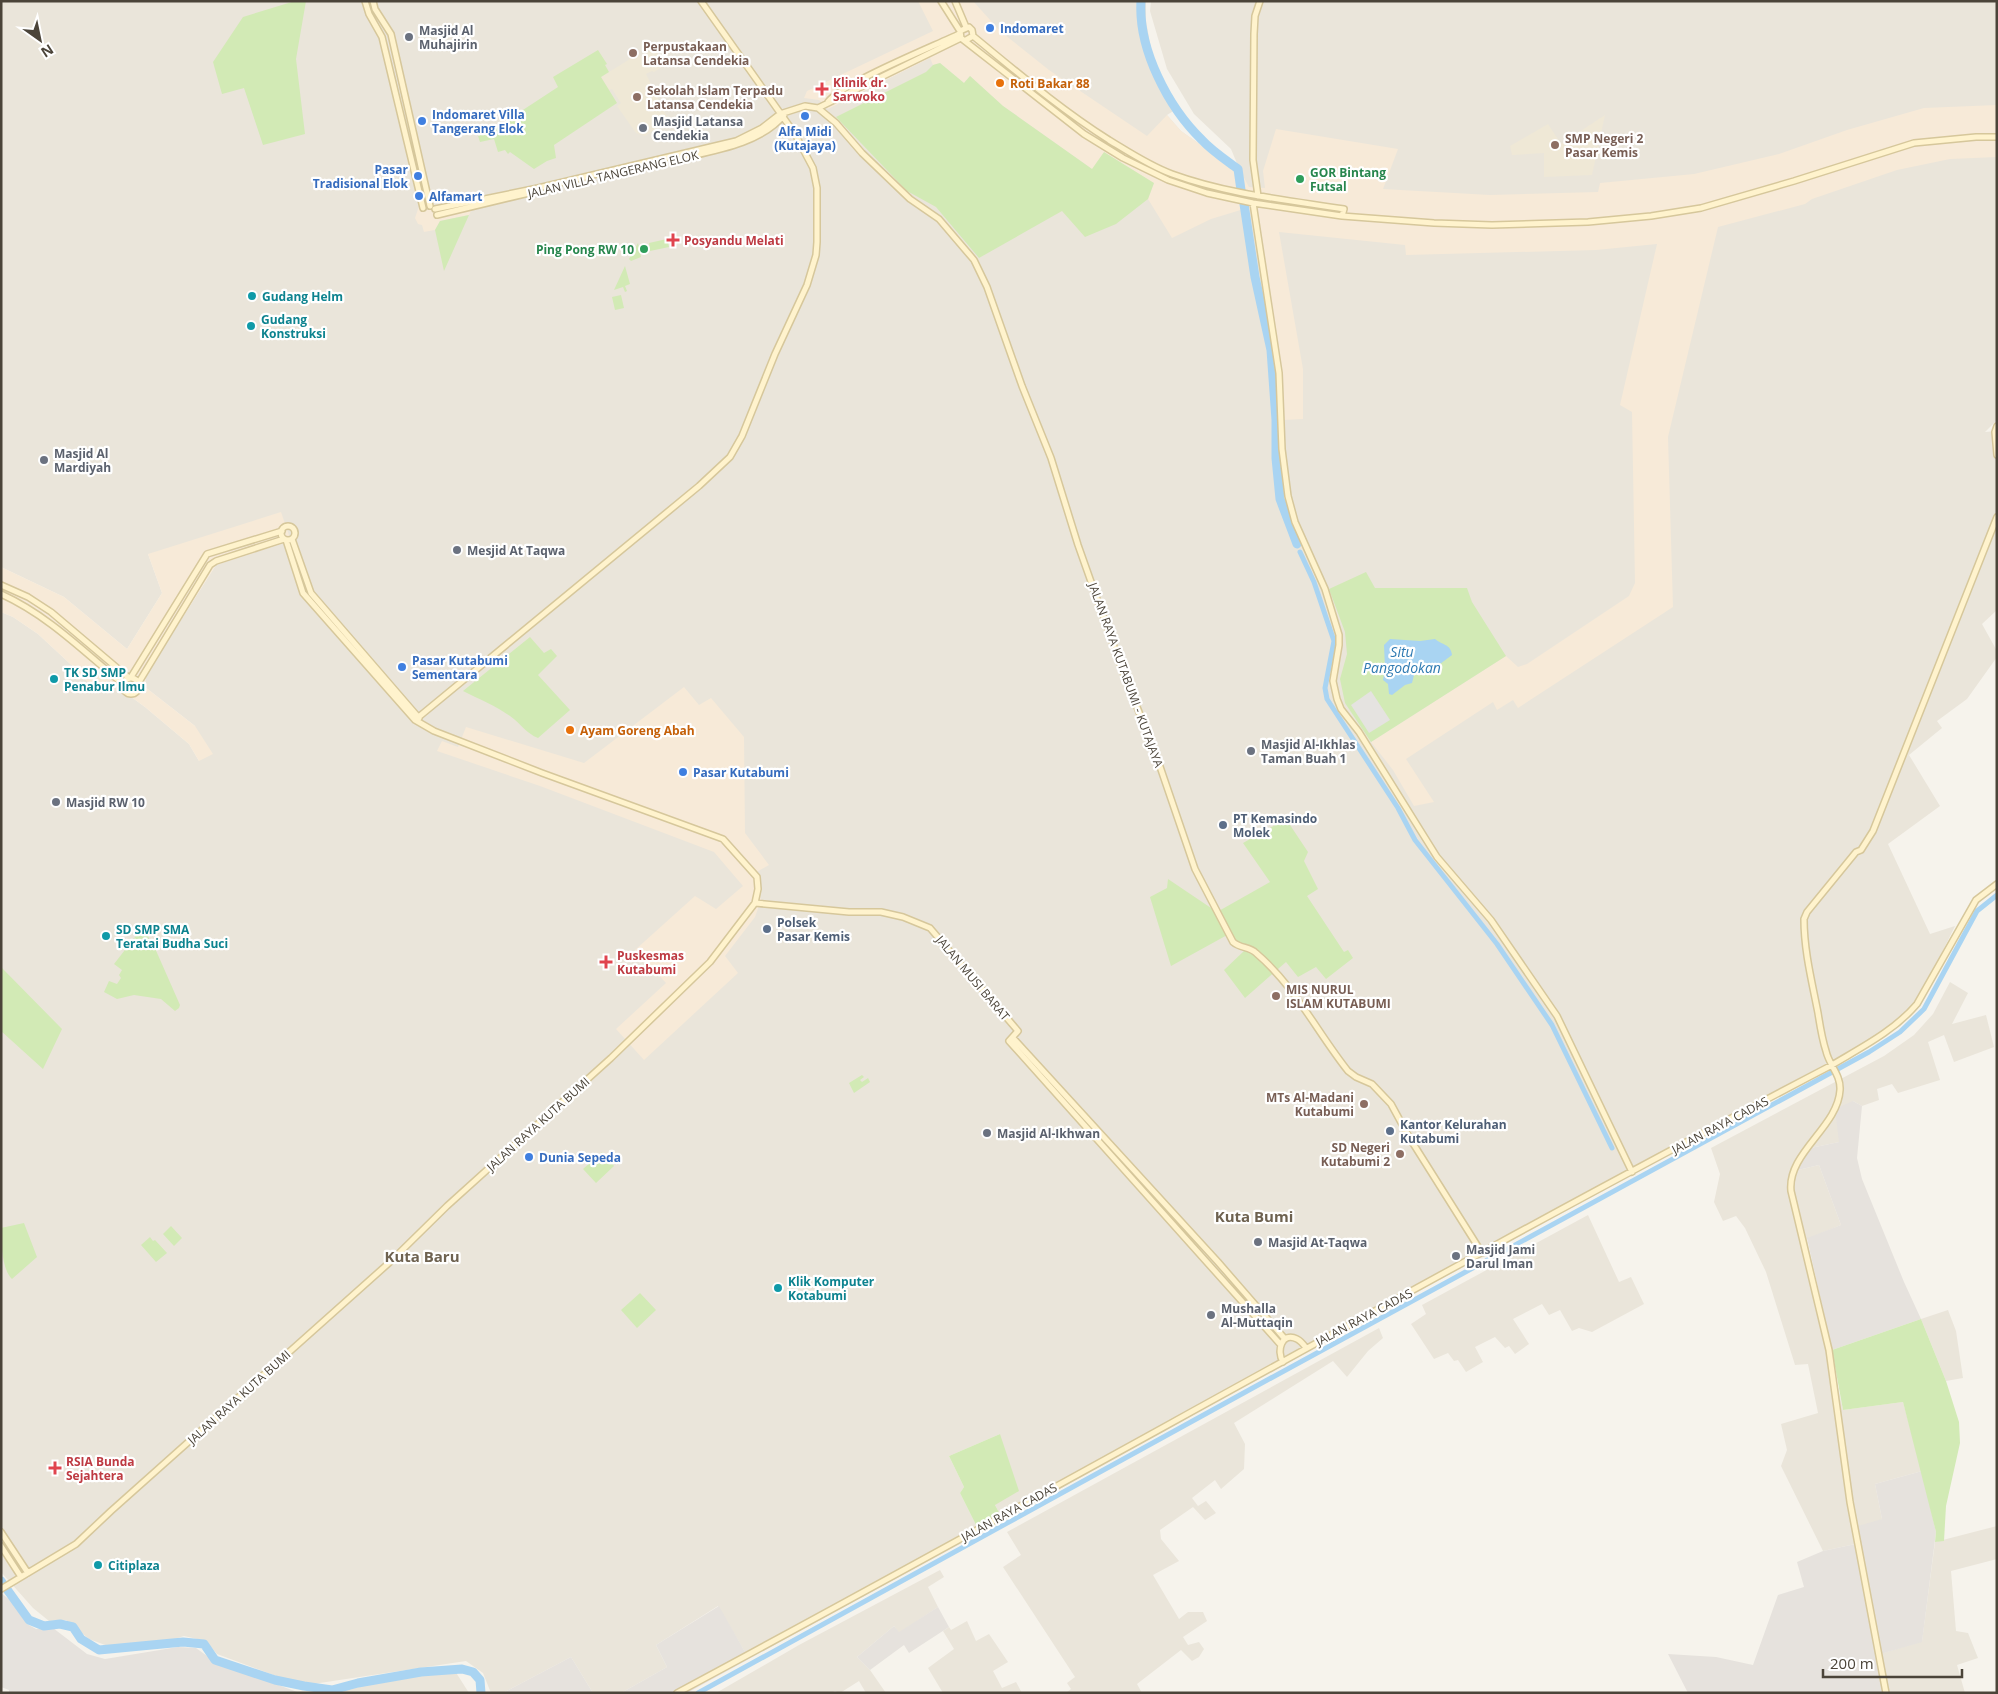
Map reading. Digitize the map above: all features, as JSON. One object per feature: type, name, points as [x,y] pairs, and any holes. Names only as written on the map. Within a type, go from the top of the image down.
[{"type":"street","points":[[365,1],[368,14],[382,37],[423,208]]},
{"type":"street","points":[[373,1],[375,9],[391,34],[430,206]]},
{"type":"street","points":[[417,718],[699,486],[723,464],[736,449],[775,354],[807,286],[816,255],[816,178],[813,168],[782,115],[700,1]]},
{"type":"street","points":[[941,1],[962,36],[1084,134],[1123,158],[1168,180],[1207,193],[1253,203],[1342,216],[1492,225],[1588,222],[1651,216],[1701,208],[1794,182],[1914,143],[1976,137],[1997,137]]},
{"type":"street","points":[[955,1],[966,27],[972,30],[972,36]]},
{"type":"street","points":[[1258,196],[1253,160],[1254,34],[1255,16],[1260,1]]},
{"type":"street","points":[[962,36],[966,27]]},
{"type":"street","points":[[382,37],[391,34]]},
{"type":"street","points":[[782,115],[805,106],[818,108],[828,102],[831,97],[884,72],[962,36],[972,36],[1046,96],[1128,152],[1171,173],[1209,186],[1258,196],[1344,209],[1342,216]]},
{"type":"street","points":[[1042,102],[1046,96]]},
{"type":"street","name":"JALAN RAYA KUTABUMI - KUTAJAYA","points":[[818,108],[836,123],[862,153],[910,199],[939,218],[965,247],[980,270],[1022,386],[1051,458],[1078,545],[1123,672],[1155,752],[1195,869],[1233,942],[1241,948],[1251,948],[1267,962],[1294,994],[1348,1071],[1356,1078],[1372,1084],[1391,1104],[1409,1138],[1482,1253]]},
{"type":"street","name":"JALAN VILLA TANGERANG ELOK","points":[[436,212],[682,156],[736,141],[763,130],[782,115]]},
{"type":"street","points":[[402,117],[410,116]]},
{"type":"street","points":[[1168,180],[1171,173]]},
{"type":"street","points":[[1253,203],[1279,374],[1282,450],[1288,496],[1295,522],[1325,589],[1339,635],[1340,645],[1333,681],[1336,699],[1340,709],[1359,732],[1437,857],[1491,920],[1557,1016],[1632,1172]]},
{"type":"street","points":[[1997,426],[1994,432],[1997,454]]},
{"type":"street","points":[[1886,1693],[1850,1502],[1829,1350],[1794,1208],[1790,1183],[1791,1175],[1837,1103],[1840,1092],[1838,1076],[1824,1046],[1812,987],[1804,932],[1804,917],[1856,852],[1861,850],[1873,831],[1997,517]]},
{"type":"street","points":[[1,594],[46,619],[123,684],[125,692],[131,695],[138,691],[139,682],[210,565],[216,561],[288,539],[295,533],[292,527],[284,527],[282,531],[207,554],[130,678],[123,684]]},
{"type":"street","points":[[282,531],[288,539],[303,593],[421,723],[434,731],[533,770],[723,839],[757,877],[758,889],[755,904]]},
{"type":"street","points":[[1,585],[28,597],[51,612],[130,678],[139,682]]},
{"type":"street","name":"JALAN RAYA CADAS","points":[[677,1693],[748,1656],[1306,1348],[1833,1066],[1881,1036],[1908,1015],[1924,992],[1953,936],[1976,900],[1997,884]]},
{"type":"street","name":"JALAN MUSI BARAT","points":[[755,904],[849,912],[881,912],[903,917],[930,928],[1018,1031],[1011,1039],[1280,1344]]},
{"type":"street","name":"JALAN RAYA KUTA BUMI","points":[[1,1589],[79,1542],[111,1511],[407,1246],[447,1206],[611,1058],[694,978],[720,950],[755,904]]},
{"type":"street","name":"JALAN MUSI BARAT","points":[[1123,1164],[1218,1262],[1285,1340],[1296,1338],[1306,1348]]},
{"type":"street","points":[[1283,1362],[1280,1354],[1280,1344],[1285,1340]]},
{"type":"street","points":[[1,1532],[28,1573]]},
{"type":"street","points":[[1,1546],[21,1577]]},
{"type":"street","points":[[9,1559],[16,1555]]},
{"type":"shaded area","points":[[1,1],[1146,1],[1146,21],[1153,60],[1178,108],[1167,115],[1181,131],[1241,173],[1231,149],[1194,114],[1167,69],[1150,11],[1151,1],[1997,1],[1997,420],[1985,432],[1997,431],[1997,610],[1982,624],[1997,651],[1997,657],[1967,699],[1937,721],[1942,728],[1909,755],[1940,806],[1888,844],[1930,934],[1955,926],[1926,985],[1907,1014],[1877,1036],[1495,1242],[1003,1520],[995,1505],[1000,1434],[949,1456],[964,1487],[960,1493],[980,1533],[749,1659],[718,1606],[656,1645],[667,1667],[621,1693],[593,1693],[571,1657],[503,1693],[491,1693],[483,1673],[466,1661],[313,1684],[279,1677],[217,1654],[206,1641],[184,1636],[155,1645],[116,1649],[89,1639],[66,1620],[49,1621],[33,1608],[1,1572],[1,612],[13,617],[38,634],[79,672],[96,691],[108,680],[145,707],[189,744],[199,761],[195,726],[145,687],[146,675],[216,565],[291,541],[148,554],[162,593],[127,649],[64,597],[1,567]]},
{"type":"shaded area","points":[[918,1],[973,1],[1000,31],[1049,70],[1147,136],[1167,115],[1181,131],[1242,174],[1249,187],[1265,188],[1263,171],[1276,129],[1398,149],[1383,189],[1490,195],[1598,192],[1600,183],[1694,174],[1779,154],[1847,130],[1924,108],[1997,105],[1997,157],[1950,159],[1897,170],[1812,199],[1805,204],[1718,227],[1668,437],[1673,607],[1518,708],[1513,700],[1497,710],[1493,702],[1406,759],[1434,802],[1414,806],[1393,770],[1371,742],[1506,656],[1518,667],[1527,664],[1629,596],[1635,583],[1632,412],[1620,405],[1657,244],[1596,250],[1406,255],[1405,245],[1279,232],[1303,369],[1303,419],[1284,420],[1282,374],[1257,211],[1244,209],[1211,219],[1172,238],[1148,199],[1154,183],[1092,169],[1003,106],[970,76],[964,83],[940,63],[933,65],[930,58],[828,109],[819,100],[804,98],[807,91],[933,31]]},
{"type":"shaded area","name":"Sekolah Islam Terpadu Latansa Cendekia","points":[[654,48],[665,65],[654,72],[646,74],[669,121],[645,136],[636,133],[617,106],[621,103],[612,89],[609,90],[601,77],[630,59],[627,53],[635,49],[641,57]]},
{"type":"shaded area","name":"SMP Negeri 2 Pasar Kemis","points":[[1605,115],[1592,175],[1544,177],[1544,153],[1512,155],[1510,146],[1548,124],[1561,144]]},
{"type":"shaded area","name":"Pasar Tradisional Elok","points":[[420,155],[432,204],[440,206],[487,196],[489,205],[472,209],[469,215],[440,221],[435,230],[424,232],[422,225],[418,224],[415,218],[419,206],[407,157]]},
{"type":"shaded area","points":[[281,512],[291,541],[216,565],[146,675],[145,687],[195,726],[213,754],[199,761],[189,744],[145,707],[108,680],[96,692],[79,672],[38,634],[13,617],[1,612],[1,567],[64,597],[127,649],[162,593],[148,554]]},
{"type":"shaded area","points":[[684,687],[699,705],[711,698],[744,737],[745,833],[769,865],[755,873],[761,900],[755,917],[725,956],[738,973],[644,1060],[616,1029],[666,983],[635,950],[695,896],[716,909],[743,886],[714,852],[540,786],[437,751],[442,741],[458,747],[466,727],[584,763]]},
{"type":"shaded area","points":[[1371,691],[1390,720],[1369,733],[1351,705]]},
{"type":"shaded area","points":[[1950,982],[1968,993],[1952,1024],[1986,1015],[1994,1047],[1954,1062],[1944,1035],[1928,1042],[1940,1080],[1898,1093],[1892,1084],[1877,1089],[1879,1100],[1862,1106],[1853,1101],[1839,1142],[1806,1149],[1798,1170],[1819,1165],[1841,1225],[1807,1239],[1843,1410],[1903,1402],[1922,1471],[1875,1484],[1882,1519],[1860,1543],[1823,1551],[1781,1466],[1787,1450],[1781,1424],[1818,1413],[1808,1364],[1795,1365],[1766,1272],[1745,1228],[1736,1216],[1723,1221],[1714,1202],[1720,1174],[1711,1148],[1884,1056],[1914,1035],[1933,1014]]},
{"type":"shaded area","points":[[1853,1101],[1862,1106],[1857,1158],[1862,1179],[1921,1319],[1832,1350],[1807,1238],[1841,1225],[1819,1165],[1798,1170],[1806,1149],[1839,1142],[1835,1109]]},
{"type":"shaded area","points":[[1588,1215],[1619,1282],[1631,1277],[1644,1304],[1592,1332],[1579,1328],[1572,1331],[1560,1310],[1549,1315],[1542,1304],[1513,1319],[1529,1344],[1515,1354],[1509,1346],[1505,1348],[1495,1337],[1475,1347],[1483,1362],[1466,1372],[1458,1360],[1454,1361],[1448,1353],[1434,1359],[1411,1324],[1426,1314],[1422,1305]]},
{"type":"shaded area","points":[[1948,1310],[1956,1331],[1963,1378],[1946,1381],[1921,1319]]},
{"type":"shaded area","points":[[1379,1328],[1383,1338],[1368,1351],[1347,1377],[1333,1361],[1234,1423],[1245,1444],[1244,1469],[1221,1489],[1215,1480],[1192,1498],[1198,1506],[1206,1501],[1216,1513],[1205,1520],[1193,1507],[1160,1530],[1161,1539],[1179,1561],[1153,1575],[1179,1619],[1188,1612],[1203,1612],[1207,1621],[1183,1637],[1188,1645],[1199,1642],[1204,1649],[1199,1657],[1192,1661],[1181,1650],[1137,1684],[1142,1693],[1066,1693],[1071,1689],[1067,1683],[1075,1677],[1003,1567],[1021,1555],[1007,1532]]},
{"type":"shaded area","points":[[1922,1471],[1936,1532],[1922,1642],[1877,1655],[1885,1693],[1688,1693],[1668,1654],[1716,1657],[1753,1665],[1778,1595],[1804,1587],[1797,1562],[1823,1551],[1860,1543],[1858,1526],[1882,1519],[1875,1484]]},
{"type":"shaded area","points":[[1997,1526],[1997,1559],[1951,1571],[1956,1631],[1968,1633],[1978,1658],[1957,1665],[1965,1693],[1885,1693],[1877,1655],[1922,1641],[1935,1542]]},
{"type":"shaded area","points":[[940,1570],[944,1577],[928,1587],[938,1607],[899,1633],[894,1626],[857,1657],[870,1670],[886,1693],[866,1693],[859,1681],[840,1693],[835,1691],[831,1693],[716,1693],[799,1645]]},
{"type":"shaded area","points":[[1,1593],[10,1600],[27,1624],[36,1629],[53,1628],[87,1654],[105,1659],[178,1647],[196,1648],[214,1661],[300,1693],[9,1693],[9,1690],[1,1687]]},
{"type":"shaded area","points":[[719,1606],[749,1659],[687,1693],[621,1693],[667,1667],[656,1645]]},
{"type":"shaded area","points":[[938,1607],[949,1627],[909,1653],[904,1645],[870,1670],[857,1657],[894,1626],[899,1632]]},
{"type":"shaded area","points":[[967,1621],[976,1641],[989,1634],[1008,1662],[993,1671],[1002,1688],[1016,1682],[1022,1693],[943,1693],[928,1668],[954,1649],[943,1631],[949,1627],[951,1630]]},
{"type":"shaded area","points":[[571,1657],[593,1693],[503,1693]]},
{"type":"shaded area","points":[[455,1671],[469,1693],[336,1693],[363,1684]]},
{"type":"green space","points":[[295,1],[306,1],[296,59],[305,134],[263,145],[244,88],[222,94],[213,62],[243,17]]},
{"type":"green space","points":[[598,50],[607,64],[605,65],[609,72],[601,77],[617,103],[554,145],[556,158],[534,169],[510,152],[508,154],[505,150],[498,152],[494,139],[480,142],[478,136],[488,133],[558,87],[553,77]]},
{"type":"green space","points":[[940,63],[964,83],[970,76],[1003,106],[1092,169],[1104,152],[1154,183],[1148,199],[1116,224],[1085,237],[1062,211],[979,258],[936,207],[907,191],[836,117],[926,72],[933,65]]},
{"type":"green space","points":[[469,215],[444,271],[435,230],[440,221]]},
{"type":"green space","points":[[667,239],[669,247],[650,251],[649,243]]},
{"type":"green space","points":[[638,243],[641,257],[631,261],[629,259]]},
{"type":"green space","points":[[625,266],[630,284],[625,286],[627,291],[625,292],[623,287],[614,290]]},
{"type":"green space","points":[[621,295],[624,308],[615,310],[612,297]]},
{"type":"green space","points":[[1366,572],[1375,588],[1467,588],[1472,602],[1506,656],[1371,742],[1345,703],[1340,679],[1347,654],[1345,632],[1329,589]]},
{"type":"green space","points":[[530,637],[544,653],[551,649],[557,656],[538,675],[570,710],[538,738],[530,734],[505,712],[463,691]]},
{"type":"green space","points":[[1286,819],[1308,852],[1304,861],[1318,889],[1307,896],[1344,952],[1348,950],[1353,958],[1326,979],[1316,967],[1298,977],[1286,962],[1245,998],[1224,970],[1244,951],[1229,934],[1171,966],[1150,897],[1167,888],[1168,879],[1217,912],[1270,882],[1243,843]]},
{"type":"green space","points":[[142,928],[147,932],[150,942],[145,946],[147,950],[154,946],[180,1005],[175,1011],[161,999],[134,995],[117,999],[104,992],[109,981],[117,984],[121,978],[119,975],[122,970],[114,964]]},
{"type":"green space","points":[[1,967],[62,1029],[43,1069],[1,1031]]},
{"type":"green space","points":[[862,1075],[864,1077],[860,1080],[862,1082],[868,1078],[870,1082],[854,1093],[849,1083]]},
{"type":"green space","points":[[602,1152],[614,1166],[596,1183],[583,1169]]},
{"type":"green space","points":[[24,1223],[37,1257],[12,1279],[4,1263],[1,1228]]},
{"type":"green space","points":[[171,1226],[182,1238],[174,1246],[163,1234]]},
{"type":"green space","points":[[150,1237],[167,1253],[156,1262],[141,1245]]},
{"type":"green space","points":[[640,1293],[656,1310],[637,1328],[621,1310]]},
{"type":"green space","points":[[1921,1319],[1946,1381],[1959,1422],[1960,1443],[1946,1506],[1944,1541],[1935,1542],[1936,1532],[1903,1402],[1843,1410],[1832,1350]]},
{"type":"green space","points":[[1000,1434],[1019,1491],[995,1505],[1003,1520],[980,1533],[960,1493],[964,1487],[949,1456]]},
{"type":"water","name":"Situ Pangodokan","points":[[1390,639],[1420,641],[1435,639],[1448,647],[1452,655],[1432,670],[1424,668],[1415,671],[1412,683],[1405,685],[1392,695],[1389,694],[1388,684],[1383,680],[1385,669],[1384,645]]},
{"type":"waterway","points":[[1141,1],[1144,38],[1150,57],[1167,94],[1189,127],[1215,152],[1238,169],[1241,190]]},
{"type":"waterway","points":[[1244,204],[1255,277],[1271,350],[1276,420],[1276,458],[1280,499],[1297,544]]},
{"type":"waterway","points":[[1300,552],[1314,582],[1334,641],[1325,688],[1327,699],[1398,808],[1415,840],[1497,944],[1552,1025],[1612,1148]]},
{"type":"waterway","points":[[698,1693],[1869,1052],[1900,1032],[1924,1009],[1977,911],[1997,895]]},
{"type":"waterway","points":[[1,1581],[29,1620],[44,1626],[60,1624],[73,1627],[81,1639],[99,1650],[183,1642],[204,1644],[215,1660],[275,1680],[332,1690],[358,1683],[421,1672],[462,1669],[473,1672],[480,1680],[481,1693]]},
{"type":"place","name":"Indomaret","points":[[990,28]]},
{"type":"place","name":"Masjid Al Muhajirin","points":[[409,37]]},
{"type":"place","name":"Perpustakaan Latansa Cendekia","points":[[633,53]]},
{"type":"place","name":"Roti Bakar 88","points":[[1000,83]]},
{"type":"place","name":"Klinik dr. Sarwoko","points":[[822,89]]},
{"type":"place","name":"Sekolah Islam Terpadu Latansa Cendekia","points":[[637,97]]},
{"type":"place","name":"Alfa Midi (Kutajaya)","points":[[805,116]]},
{"type":"place","name":"Indomaret Villa Tangerang Elok","points":[[422,121]]},
{"type":"place","name":"Masjid Latansa Cendekia","points":[[643,128]]},
{"type":"place","name":"SMP Negeri 2 Pasar Kemis","points":[[1555,145]]},
{"type":"place","name":"Pasar Tradisional Elok","points":[[418,176]]},
{"type":"place","name":"GOR Bintang Futsal","points":[[1300,179]]},
{"type":"place","name":"Alfamart","points":[[419,196]]},
{"type":"place","name":"Posyandu Melati","points":[[673,240]]},
{"type":"place","name":"Ping Pong RW 10","points":[[644,249]]},
{"type":"place","name":"Gudang Helm","points":[[252,296]]},
{"type":"place","name":"Gudang Konstruksi","points":[[251,326]]},
{"type":"place","name":"Masjid Al Mardiyah","points":[[44,460]]},
{"type":"place","name":"Mesjid At Taqwa","points":[[457,550]]},
{"type":"place","name":"Pasar Kutabumi Sementara","points":[[402,667]]},
{"type":"place","name":"TK SD SMP Penabur Ilmu","points":[[54,679]]},
{"type":"place","name":"Ayam Goreng Abah","points":[[570,730]]},
{"type":"place","name":"Masjid Al-Ikhlas Taman Buah 1","points":[[1251,751]]},
{"type":"place","name":"Pasar Kutabumi","points":[[683,772]]},
{"type":"place","name":"Masjid RW 10","points":[[56,802]]},
{"type":"place","name":"PT Kemasindo Molek","points":[[1223,825]]},
{"type":"place","name":"Polsek Pasar Kemis","points":[[767,929]]},
{"type":"place","name":"SD SMP SMA Teratai Budha Suci","points":[[106,936]]},
{"type":"place","name":"Puskesmas Kutabumi","points":[[606,962]]},
{"type":"place","name":"MIS NURUL ISLAM KUTABUMI","points":[[1276,996]]},
{"type":"place","name":"MTs Al-Madani Kutabumi","points":[[1364,1104]]},
{"type":"place","name":"Kantor Kelurahan Kutabumi","points":[[1390,1131]]},
{"type":"place","name":"Masjid Al-Ikhwan","points":[[987,1133]]},
{"type":"place","name":"SD Negeri Kutabumi 2","points":[[1400,1154]]},
{"type":"place","name":"Dunia Sepeda","points":[[529,1157]]},
{"type":"place","name":"Masjid At-Taqwa","points":[[1258,1242]]},
{"type":"place","name":"Masjid Jami Darul Iman","points":[[1456,1256]]},
{"type":"place","name":"Klik Komputer Kotabumi","points":[[778,1288]]},
{"type":"place","name":"Mushalla Al-Muttaqin","points":[[1211,1315]]},
{"type":"place","name":"RSIA Bunda Sejahtera","points":[[55,1468]]},
{"type":"place","name":"Citiplaza","points":[[98,1565]]},
{"type":"district","name":"Kuta Bumi","points":[[1254,1216]]},
{"type":"district","name":"Kuta Baru","points":[[422,1256]]}]
